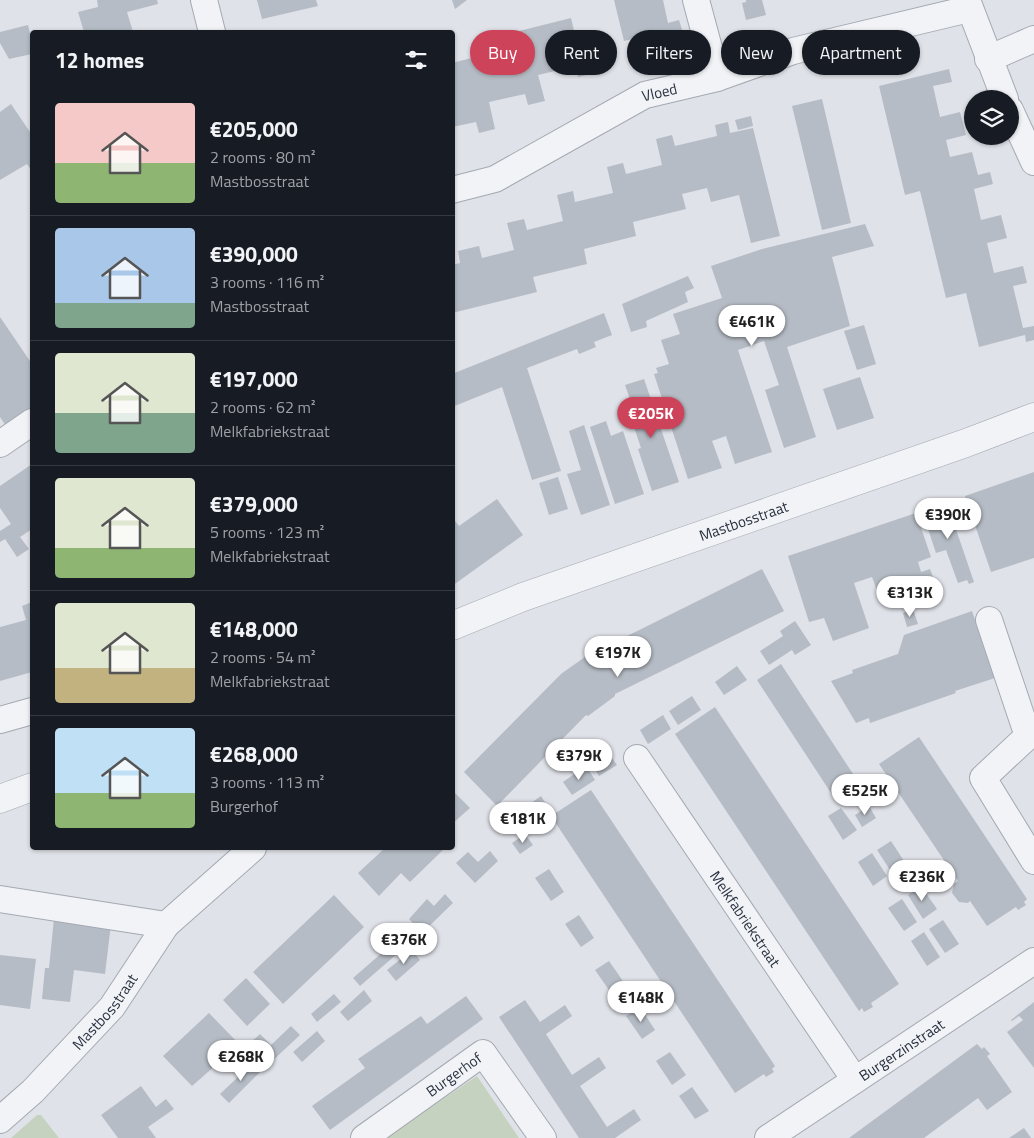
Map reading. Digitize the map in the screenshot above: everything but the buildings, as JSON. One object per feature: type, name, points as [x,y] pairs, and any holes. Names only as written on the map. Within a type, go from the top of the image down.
[{"type":"street","points":[[204,0],[212,30]]},
{"type":"street","points":[[696,0],[717,78]]},
{"type":"street","points":[[968,4],[1001,90]]},
{"type":"street","name":"Vloed","points":[[455,189],[495,180],[645,95],[717,78],[793,51],[968,4]]},
{"type":"street","points":[[988,59],[1034,39]]},
{"type":"street","points":[[1019,130],[1034,162]]},
{"type":"street","name":"Mastbosstraat","points":[[455,625],[523,597],[1034,417]]},
{"type":"street","points":[[0,444],[30,423]]},
{"type":"street","points":[[989,620],[1028,736],[983,778],[1034,861]]},
{"type":"street","points":[[0,720],[30,712]]},
{"type":"street","name":"Melkfabriekstraat","points":[[637,758],[855,1080]]},
{"type":"street","points":[[0,799],[30,788]]},
{"type":"street","name":"Mastbosstraat","points":[[0,1120],[33,1091],[112,1007],[166,925],[251,850]]},
{"type":"street","points":[[0,899],[166,925]]},
{"type":"street","name":"Burgerzinstraat","points":[[768,1138],[1034,961]]},
{"type":"street","name":"Burgerhof","points":[[364,1138],[483,1054],[543,1138]]},
{"type":"green space","points":[[477,1076],[519,1138],[385,1138]]},
{"type":"green space","points":[[37,1115],[41,1115],[59,1138],[11,1138]]}]
